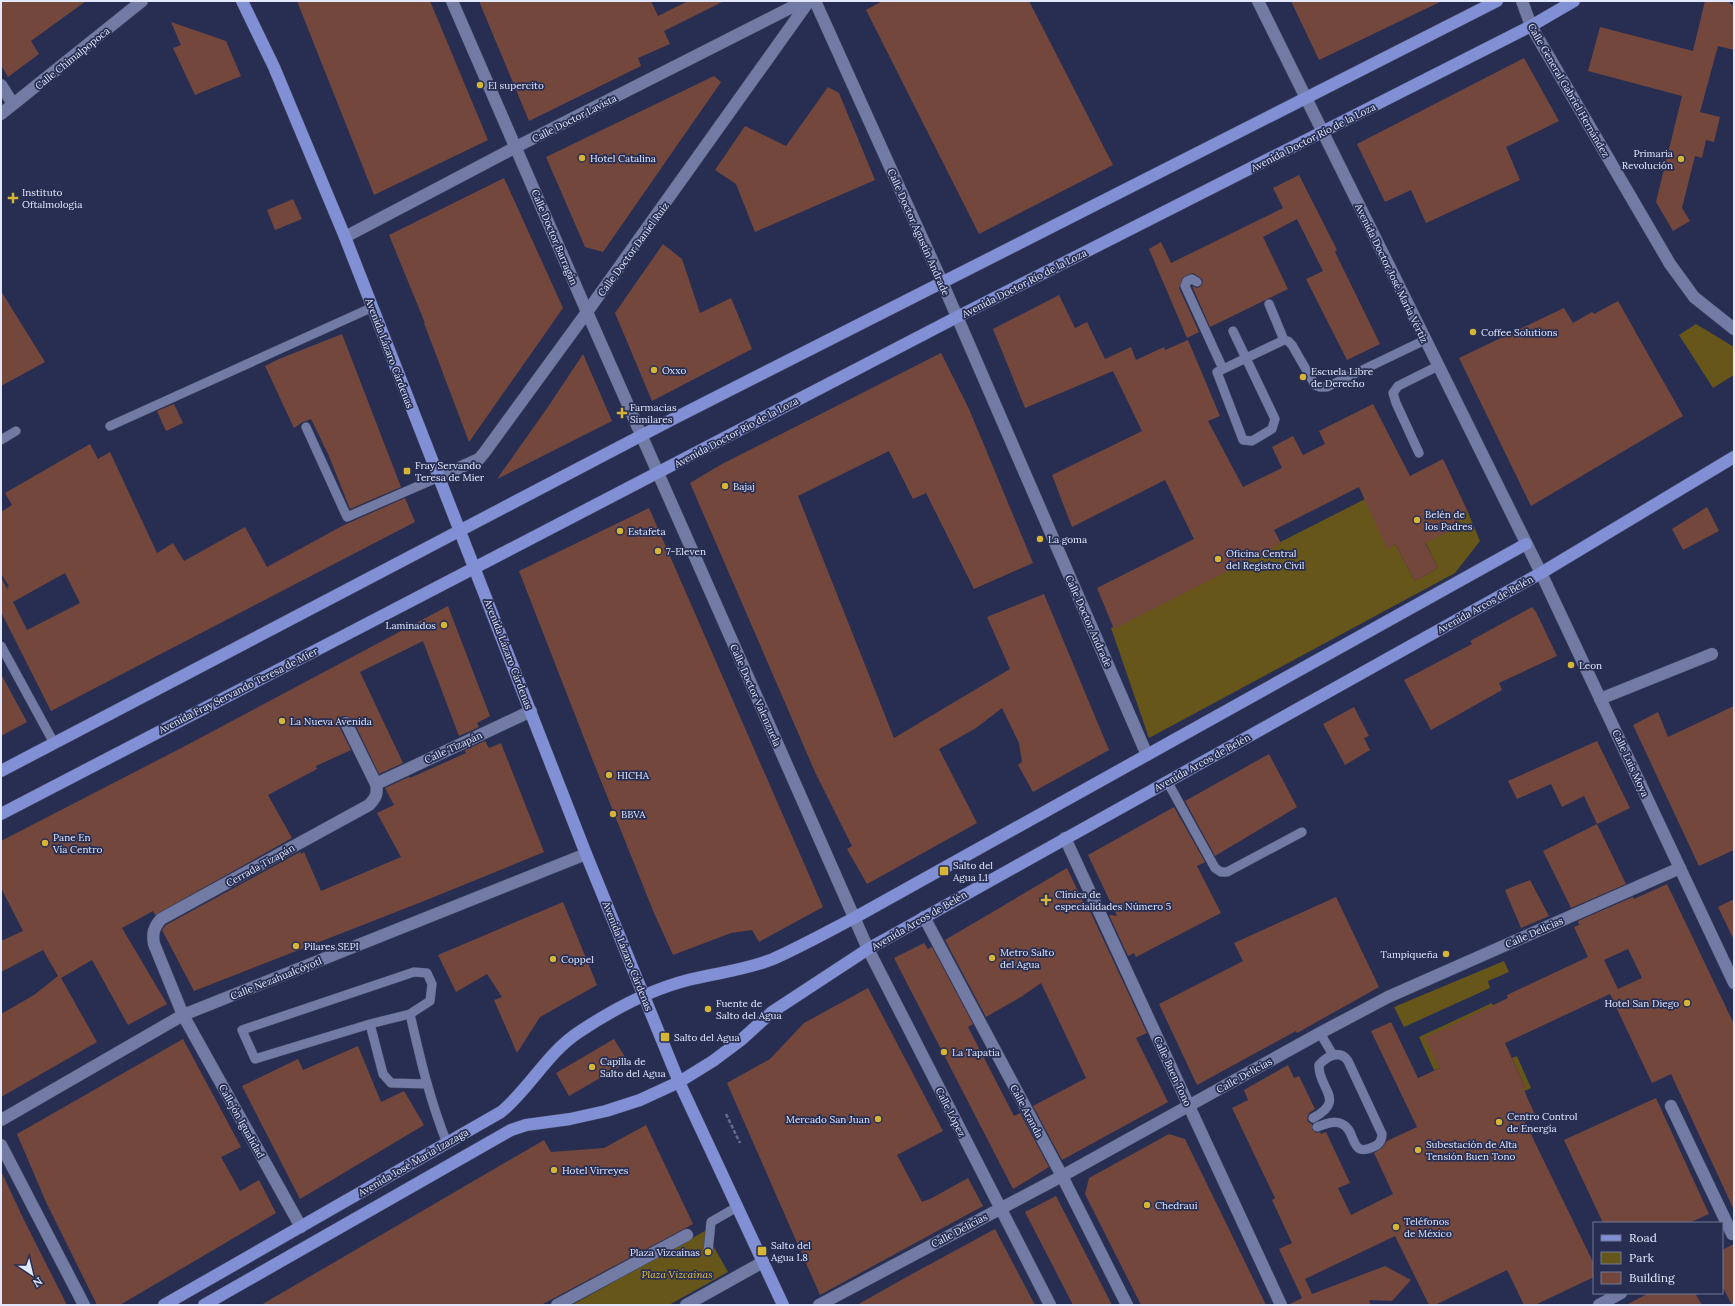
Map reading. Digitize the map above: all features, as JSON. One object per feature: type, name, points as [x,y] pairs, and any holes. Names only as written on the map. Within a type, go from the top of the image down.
[{"type":"main road","name":"Avenida Lázaro Cárdenas","points":[[242,1],[274,67],[345,237],[586,854],[679,1082],[783,1305]]},
{"type":"main road","points":[[1,771],[642,435],[1497,1]]},
{"type":"main road","name":"Avenida Doctor Río de la Loza","points":[[475,567],[957,317],[1531,26],[1574,1]]},
{"type":"main road","name":"Avenida Arcos de Belén","points":[[679,1082],[713,1061],[741,1040],[772,1012],[868,949],[1541,573],[1734,456]]},
{"type":"main road","points":[[644,996],[686,980],[750,967],[773,959],[854,918],[1526,544]]},
{"type":"main road","name":"Avenida Fray Servando Teresa de Mier","points":[[1,814],[475,567]]},
{"type":"main road","name":"Avenida José María Izazaga","points":[[164,1305],[501,1112],[511,1103],[550,1057],[577,1034],[604,1017],[644,996]]},
{"type":"main road","name":"Avenida José María Izazaga","points":[[204,1305],[511,1130],[526,1125],[570,1119],[606,1111],[640,1100],[679,1082]]},
{"type":"street","name":"Calle Chimalpopoca","points":[[1,114],[142,1]]},
{"type":"street","name":"Calle Doctor Barragán","points":[[452,1],[658,472]]},
{"type":"street","name":"Calle Doctor Lavista","points":[[345,237],[516,147],[804,1]]},
{"type":"street","name":"Calle Doctor Daniel Ruiz","points":[[439,477],[479,459],[587,312],[809,1]]},
{"type":"street","name":"Calle Doctor Agustín Andrade","points":[[815,1],[942,282],[1030,487]]},
{"type":"street","name":"Avenida Doctor José María Vértiz","points":[[1258,1],[1526,544]]},
{"type":"street","name":"Calle General Gabriel Hernández","points":[[1522,1],[1531,26],[1670,264],[1694,297],[1734,329]]},
{"type":"street","points":[[1,85],[13,104]]},
{"type":"street","name":"Calle Doctor Valenzuela","points":[[658,472],[854,918]]},
{"type":"street","name":"Calle Doctor Andrade","points":[[1030,487],[1147,755]]},
{"type":"street","name":"Calle Luis Moya","points":[[1526,544],[1734,983]]},
{"type":"street","points":[[1600,700],[1712,654]]},
{"type":"street","name":"Calle Tizapán","points":[[376,784],[531,711]]},
{"type":"street","points":[[346,723],[376,784]]},
{"type":"street","name":"Cerrada Tizapán","points":[[183,1015],[154,944],[152,934],[156,925],[161,919],[369,805],[375,800],[378,791],[376,784]]},
{"type":"street","name":"Calle Buen Tono","points":[[1065,838],[1281,1305]]},
{"type":"street","name":"Calle Nezahualcóyotl","points":[[1,1120],[183,1015],[586,854]]},
{"type":"street","name":"Calle Delicias","points":[[819,1305],[1062,1176],[1388,997],[1680,868]]},
{"type":"street","name":"Calle Aranda","points":[[924,917],[1062,1176],[1127,1305]]},
{"type":"street","name":"Calle López","points":[[854,918],[868,949],[1050,1305]]},
{"type":"street","name":"Callejón Igualidad","points":[[183,1015],[300,1226]]},
{"type":"street","points":[[1671,1106],[1723,1222]]},
{"type":"street","points":[[1,1145],[84,1305]]},
{"type":"street","points":[[1723,1223],[1729,1236]]},
{"type":"street","points":[[557,1305],[687,1235]]},
{"type":"street","points":[[686,1305],[762,1262]]},
{"type":"street","points":[[1599,1305],[1619,1294]]},
{"type":"lane","points":[[1197,282],[1192,279],[1187,281],[1185,286],[1224,369]]},
{"type":"lane","points":[[1269,304],[1284,340],[1288,341],[1292,345],[1315,385],[1320,387],[1327,387],[1425,340]]},
{"type":"lane","points":[[110,426],[372,307]]},
{"type":"lane","points":[[1233,331],[1246,359],[1275,419],[1272,429],[1252,441],[1243,440],[1219,382],[1217,372],[1246,359],[1284,340]]},
{"type":"lane","points":[[1419,453],[1396,403],[1393,393],[1398,386],[1438,366]]},
{"type":"lane","points":[[306,427],[346,517],[439,477]]},
{"type":"lane","points":[[1,440],[16,431]]},
{"type":"lane","points":[[1,646],[54,744]]},
{"type":"lane","points":[[1167,781],[1215,868],[1221,872],[1227,872],[1302,832]]},
{"type":"lane","points":[[414,972],[427,973],[432,984],[430,1001],[410,1014],[370,1024],[255,1059],[242,1030],[414,972]]},
{"type":"lane","points":[[410,1014],[437,1119],[447,1143]]},
{"type":"lane","points":[[370,1024],[383,1074],[391,1082],[427,1084]]},
{"type":"lane","points":[[1320,1033],[1333,1055]]},
{"type":"lane","points":[[1313,1118],[1325,1111],[1330,1103],[1329,1093],[1319,1070],[1320,1065],[1323,1061],[1333,1055],[1342,1055],[1348,1061],[1382,1134],[1382,1138],[1377,1145],[1365,1150],[1360,1149],[1355,1145],[1346,1127],[1342,1124],[1329,1123],[1317,1127]]},
{"type":"lane","points":[[708,1252],[711,1222],[737,1207]]},
{"type":"path","points":[[726,1114],[740,1143]]},
{"type":"green space","points":[[1696,324],[1734,347],[1734,375],[1713,388],[1679,335]]},
{"type":"green space","points":[[1365,499],[1388,548],[1395,544],[1415,581],[1438,568],[1420,532],[1441,535],[1461,525],[1456,515],[1467,510],[1480,541],[1455,573],[1149,738],[1111,628]]},
{"type":"green space","points":[[1504,961],[1509,972],[1488,981],[1490,988],[1404,1027],[1394,1007]]},
{"type":"green space","points":[[1492,1003],[1507,1037],[1426,1038],[1440,1068],[1434,1070],[1419,1037]]},
{"type":"green space","points":[[1517,1056],[1531,1088],[1459,1122],[1463,1116],[1525,1087],[1512,1058]]},
{"type":"green space","name":"Plaza Vizcainas","points":[[705,1231],[728,1272],[669,1305],[572,1305]]},
{"type":"building","points":[[1,1],[86,1],[31,41],[39,54],[8,77],[1,65]]},
{"type":"building","points":[[297,1],[430,1],[488,140],[374,195]]},
{"type":"building","points":[[479,1],[651,1],[658,16],[688,1],[724,1],[664,31],[670,44],[638,58],[641,66],[529,121]]},
{"type":"building","points":[[882,1],[1029,1],[1113,165],[979,234],[866,10]]},
{"type":"building","points":[[1291,1],[1442,1],[1319,60]]},
{"type":"building","points":[[1705,1],[1730,1],[1730,4],[1734,5],[1734,50],[1718,46],[1700,112],[1720,117],[1714,142],[1706,140],[1702,158],[1695,156],[1682,208],[1690,221],[1673,231],[1656,202],[1682,96],[1588,71],[1600,27],[1693,51]]},
{"type":"building","points":[[171,22],[226,41],[241,76],[195,95],[173,48],[181,45]]},
{"type":"building","points":[[1524,58],[1559,121],[1506,147],[1520,180],[1426,223],[1411,190],[1385,202],[1357,144]]},
{"type":"building","points":[[714,76],[721,82],[603,252],[585,247],[546,157]]},
{"type":"building","points":[[828,87],[839,93],[875,180],[755,232],[736,184],[715,170],[745,126],[786,146]]},
{"type":"building","points":[[1299,175],[1337,250],[1335,252],[1380,344],[1347,360],[1306,279],[1323,271],[1297,219],[1263,237],[1288,289],[1210,327],[1192,286],[1197,288],[1200,287],[1203,282],[1202,279],[1193,273],[1183,277],[1179,288],[1199,332],[1187,338],[1149,249],[1161,242],[1171,263],[1283,208],[1273,188]]},
{"type":"building","points":[[504,178],[563,308],[469,442],[425,323],[389,235]]},
{"type":"building","points":[[293,199],[302,219],[275,230],[267,210]]},
{"type":"building","points":[[663,244],[682,259],[700,313],[731,298],[752,349],[652,401],[615,313]]},
{"type":"building","points":[[1,291],[45,362],[1,386]]},
{"type":"building","points":[[1059,295],[1075,328],[1087,322],[1105,359],[1131,347],[1136,360],[1164,347],[1165,350],[1188,340],[1220,416],[1208,421],[1243,487],[1282,468],[1272,447],[1293,436],[1303,455],[1325,444],[1319,431],[1373,404],[1410,476],[1443,459],[1467,510],[1456,515],[1461,525],[1425,543],[1438,568],[1415,581],[1395,544],[1387,549],[1359,487],[1274,530],[1281,543],[1275,547],[1114,629],[1097,588],[1194,539],[1165,480],[1072,527],[1052,475],[1142,431],[1113,371],[1025,408],[993,329]]},
{"type":"building","points":[[1618,301],[1683,416],[1531,506],[1459,358],[1564,308],[1573,323],[1592,312],[1594,314]]},
{"type":"building","points":[[342,334],[401,487],[350,509],[329,456],[311,419],[294,428],[265,366]]},
{"type":"building","points":[[941,353],[969,409],[1033,563],[974,589],[926,493],[913,499],[889,451],[798,496],[894,738],[1010,669],[987,617],[1044,594],[1109,750],[1033,792],[1018,765],[1022,762],[1019,743],[1002,708],[976,728],[939,749],[977,823],[867,884],[847,849],[852,846],[815,772],[690,483],[722,464]]},
{"type":"building","points":[[583,354],[612,421],[497,479],[550,404]]},
{"type":"building","points":[[174,404],[183,423],[166,431],[157,411]]},
{"type":"building","points":[[90,444],[98,459],[110,452],[157,553],[173,543],[184,561],[245,527],[267,567],[342,526],[405,498],[415,522],[51,711],[1,612],[1,577],[8,591],[7,587],[9,586],[1,574],[1,512],[12,505],[5,493]],"holes":[[[65,573],[80,603],[27,630],[13,602]]]},
{"type":"building","points":[[1707,507],[1719,531],[1683,550],[1672,529]]},
{"type":"building","points":[[649,508],[823,907],[759,942],[752,930],[731,933],[673,955],[654,913],[591,756],[519,571]]},
{"type":"building","points":[[448,606],[490,716],[477,723],[479,727],[459,736],[423,641],[360,672],[403,763],[379,774],[353,720],[347,716],[342,716],[339,726],[351,750],[316,766],[317,769],[268,795],[292,838],[155,915],[153,911],[122,928],[167,1004],[128,1025],[92,960],[61,978],[97,1042],[1,1097],[1,1014],[34,995],[58,976],[43,950],[1,972],[1,941],[23,931],[1,888],[1,841],[187,745]]},
{"type":"building","points":[[1532,607],[1536,612],[1557,656],[1499,683],[1502,690],[1431,730],[1404,680],[1472,644],[1470,641]]},
{"type":"building","points":[[1,674],[27,722],[1,736]]},
{"type":"building","points":[[1734,706],[1734,850],[1699,866],[1633,725],[1658,712],[1668,737]]},
{"type":"building","points":[[1354,707],[1369,736],[1364,738],[1370,750],[1345,765],[1323,724]]},
{"type":"building","points":[[485,741],[489,748],[501,743],[544,852],[424,901],[194,991],[162,930],[166,925],[300,852],[301,854],[304,852],[321,891],[401,857],[377,813],[394,805],[385,788],[466,753],[465,750]]},
{"type":"building","points":[[1597,741],[1630,808],[1597,824],[1584,796],[1562,807],[1551,784],[1517,799],[1508,781]]},
{"type":"building","points":[[1269,754],[1297,807],[1215,856],[1185,801]]},
{"type":"building","points":[[1174,807],[1205,862],[1197,866],[1221,913],[1136,957],[1134,953],[1128,956],[1109,915],[1117,916],[1088,855]]},
{"type":"building","points":[[1597,824],[1626,884],[1571,908],[1543,851]]},
{"type":"building","points":[[1067,868],[1087,910],[1090,911],[1147,1033],[1136,1038],[1168,1102],[1062,1160],[1033,1106],[1086,1078],[1041,983],[1021,997],[986,1017],[945,940]]},
{"type":"building","points":[[1530,880],[1549,916],[1521,928],[1505,890]]},
{"type":"building","points":[[1667,884],[1734,1024],[1734,1210],[1671,1074],[1652,1083],[1610,994],[1505,1043],[1525,1087],[1523,1088],[1536,1117],[1525,1122],[1593,1262],[1593,1277],[1535,1305],[1524,1305],[1507,1270],[1435,1305],[1429,1305],[1395,1236],[1305,1279],[1312,1294],[1385,1266],[1411,1280],[1392,1301],[1369,1300],[1371,1305],[1288,1305],[1302,1298],[1279,1249],[1292,1243],[1272,1200],[1275,1198],[1232,1108],[1248,1100],[1244,1090],[1288,1065],[1294,1078],[1299,1076],[1315,1109],[1309,1113],[1307,1118],[1308,1122],[1312,1124],[1312,1129],[1316,1133],[1320,1132],[1321,1134],[1326,1132],[1350,1183],[1338,1188],[1351,1215],[1393,1194],[1374,1153],[1382,1148],[1387,1141],[1417,1127],[1371,1031],[1391,1022],[1418,1078],[1440,1068],[1425,1038],[1508,998],[1507,995],[1588,957],[1574,927],[1579,925],[1578,921],[1633,897],[1634,899]],"holes":[[[1628,949],[1642,978],[1618,989],[1604,960]]]},
{"type":"building","points":[[1336,897],[1379,987],[1297,1033],[1296,1031],[1197,1085],[1159,1004],[1243,961],[1234,943]]},
{"type":"building","points":[[1734,899],[1734,940],[1718,907]]},
{"type":"building","points":[[563,902],[597,985],[540,1017],[517,1053],[494,1000],[502,997],[487,974],[456,992],[438,955]]},
{"type":"building","points":[[924,943],[928,949],[932,947],[973,1024],[968,1027],[1014,1116],[1020,1113],[1049,1167],[1013,1189],[894,958]]},
{"type":"building","points":[[868,988],[943,1131],[897,1155],[922,1202],[968,1178],[983,1206],[820,1295],[727,1083],[770,1059],[804,1023]]},
{"type":"building","points":[[183,1039],[241,1147],[221,1157],[240,1191],[259,1180],[276,1213],[120,1305],[97,1305],[46,1202],[17,1134]]},
{"type":"building","name":"Capilla de Salto del Agua","points":[[614,1039],[628,1062],[569,1096],[556,1073]]},
{"type":"building","points":[[358,1046],[381,1102],[404,1091],[424,1125],[300,1199],[242,1086],[298,1059],[303,1070]]},
{"type":"building","points":[[1656,1098],[1709,1214],[1691,1222],[1603,1222],[1564,1140]]},
{"type":"building","points":[[646,1125],[693,1224],[541,1305],[261,1305],[544,1140],[551,1152],[604,1148]]},
{"type":"building","points":[[1169,1134],[1185,1139],[1266,1305],[1141,1305],[1085,1194],[1089,1178]]},
{"type":"building","points":[[1,1171],[24,1220],[67,1305],[1,1305]]},
{"type":"building","points":[[1056,1196],[1112,1305],[1073,1305],[1025,1212]]},
{"type":"building","points":[[995,1229],[1035,1305],[857,1305],[912,1274]]},
{"type":"building","points":[[1734,1244],[1734,1305],[1732,1305],[1723,1288],[1723,1250]]},
{"type":"building","points":[[1647,1294],[1696,1294],[1702,1305],[1626,1305]]},
{"type":"place","name":"El supercito","points":[[480,85]]},
{"type":"place","name":"Hotel Catalina","points":[[582,158]]},
{"type":"place","name":"Primaria Revolución","points":[[1681,159]]},
{"type":"place","name":"Instituto Oftalmologia","points":[[13,198]]},
{"type":"place","name":"Coffee Solutions","points":[[1473,332]]},
{"type":"place","name":"Oxxo","points":[[654,370]]},
{"type":"place","name":"Escuela Libre de Derecho","points":[[1303,377]]},
{"type":"place","name":"Farmacias Similares","points":[[622,413]]},
{"type":"place","name":"Fray Servando Teresa de Mier","points":[[407,471]]},
{"type":"place","name":"Bajaj","points":[[725,486]]},
{"type":"place","name":"Belén de los Padres","points":[[1417,520]]},
{"type":"place","name":"Estafeta","points":[[620,531]]},
{"type":"place","name":"La goma","points":[[1040,539]]},
{"type":"place","name":"7-Eleven","points":[[658,551]]},
{"type":"place","name":"Oficina Central del Registro Civil","points":[[1218,559]]},
{"type":"place","name":"Laminados","points":[[444,625]]},
{"type":"place","name":"Leon","points":[[1571,665]]},
{"type":"place","name":"La Nueva Avenida","points":[[282,721]]},
{"type":"place","name":"HICHA","points":[[609,775]]},
{"type":"place","name":"BBVA","points":[[613,814]]},
{"type":"place","name":"Pane En Vía Centro","points":[[45,843]]},
{"type":"place","name":"Salto del Agua L1","points":[[944,871]]},
{"type":"place","name":"Clínica de especialidades Número 5","points":[[1046,900]]},
{"type":"place","name":"Pilares SEPI","points":[[296,946]]},
{"type":"place","name":"Tampiqueña","points":[[1446,954]]},
{"type":"place","name":"Metro Salto del Agua","points":[[992,958]]},
{"type":"place","name":"Coppel","points":[[553,959]]},
{"type":"place","name":"Hotel San Diego","points":[[1687,1003]]},
{"type":"place","name":"Fuente de Salto del Agua","points":[[708,1009]]},
{"type":"place","name":"Salto del Agua","points":[[665,1037]]},
{"type":"place","name":"La Tapatia","points":[[944,1052]]},
{"type":"place","name":"Capilla de Salto del Agua","points":[[592,1067]]},
{"type":"place","name":"Mercado San Juan","points":[[878,1119]]},
{"type":"place","name":"Centro Control de Energía","points":[[1499,1122]]},
{"type":"place","name":"Subestación de Alta Tensión Buen Tono","points":[[1418,1150]]},
{"type":"place","name":"Hotel Virreyes","points":[[554,1170]]},
{"type":"place","name":"Chedraui","points":[[1147,1205]]},
{"type":"place","name":"Teléfonos de México","points":[[1396,1227]]},
{"type":"place","name":"Salto del Agua L8","points":[[762,1251]]},
{"type":"place","name":"Plaza Vizcaínas","points":[[708,1252]]}]
